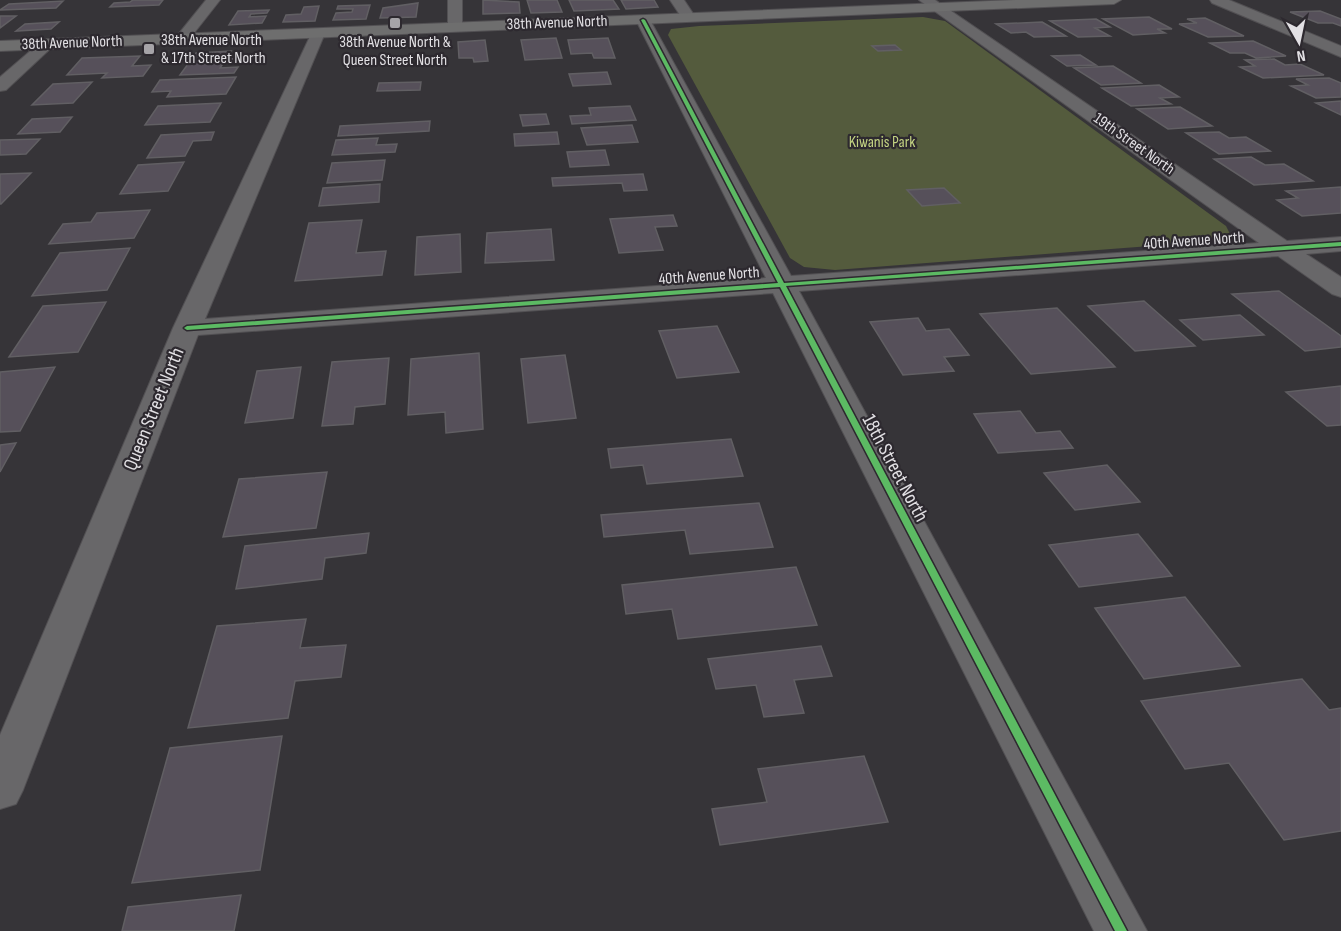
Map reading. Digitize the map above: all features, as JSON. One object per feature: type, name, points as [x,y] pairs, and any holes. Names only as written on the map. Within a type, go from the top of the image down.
[{"type":"main road","name":"38th Avenue North","points":[[0,46],[689,18],[932,4],[1114,0]]},
{"type":"street","points":[[182,39],[213,0]]},
{"type":"street","points":[[455,0],[455,27]]},
{"type":"street","points":[[677,0],[689,18]]},
{"type":"street","points":[[1217,0],[1341,52]]},
{"type":"street","name":"19th Street North","points":[[932,4],[1341,289]]},
{"type":"street","name":"18th Street North","points":[[643,20],[1121,931]]},
{"type":"street","name":"Queen Street North","points":[[0,790],[187,328],[318,33]]},
{"type":"street","points":[[0,86],[47,44]]},
{"type":"street","name":"40th Avenue North","points":[[187,328],[1341,244]]},
{"type":"green space","name":"Kiwanis Park","points":[[923,17],[945,21],[1226,226],[1230,234],[1225,240],[835,270],[804,267],[790,258],[668,35],[671,29]]},
{"type":"building","points":[[133,0],[163,0],[159,5],[110,7],[114,3]]},
{"type":"building","points":[[483,0],[519,2],[520,13],[483,14]]},
{"type":"building","points":[[527,0],[557,0],[562,12],[531,13]]},
{"type":"building","points":[[569,0],[613,0],[619,9],[574,11]]},
{"type":"building","points":[[621,0],[654,0],[658,7],[626,9]]},
{"type":"building","points":[[63,1],[56,8],[0,10],[9,4]]},
{"type":"building","points":[[418,3],[416,17],[380,18],[383,8]]},
{"type":"building","points":[[370,5],[366,19],[333,20],[336,13],[352,12],[353,9],[337,9],[338,6]]},
{"type":"building","points":[[319,6],[315,21],[283,22],[286,15],[301,14],[304,7]]},
{"type":"building","points":[[269,10],[267,13],[251,14],[249,17],[266,16],[262,23],[229,25],[238,11]]},
{"type":"building","points":[[1320,11],[1341,19],[1341,26],[1333,23],[1318,23],[1290,12]]},
{"type":"building","points":[[0,16],[16,16],[0,28]]},
{"type":"building","points":[[1149,17],[1172,29],[1157,29],[1165,33],[1133,35],[1103,19]]},
{"type":"building","points":[[1205,18],[1244,36],[1208,37],[1179,24],[1197,23],[1187,19]]},
{"type":"building","points":[[1096,19],[1110,27],[1095,28],[1110,36],[1078,37],[1050,21]]},
{"type":"building","points":[[59,22],[51,29],[16,31],[25,24]]},
{"type":"building","points":[[1042,22],[1066,36],[1034,37],[1026,32],[1011,33],[996,24]]},
{"type":"building","points":[[556,38],[562,58],[525,60],[521,40]]},
{"type":"building","points":[[608,38],[615,58],[594,58],[592,53],[571,54],[568,40]]},
{"type":"building","points":[[485,40],[488,61],[474,62],[473,58],[459,58],[458,42]]},
{"type":"building","points":[[1253,41],[1286,56],[1256,58],[1245,53],[1230,53],[1210,43]]},
{"type":"building","points":[[895,45],[901,50],[878,51],[872,46]]},
{"type":"building","points":[[231,51],[227,57],[244,56],[240,62],[224,62],[220,68],[238,67],[234,73],[180,75],[196,53]]},
{"type":"building","points":[[1080,55],[1096,65],[1067,66],[1052,56]]},
{"type":"building","points":[[140,56],[132,66],[151,65],[143,76],[102,78],[107,73],[67,75],[82,58]]},
{"type":"building","points":[[1274,59],[1285,65],[1300,64],[1324,75],[1263,78],[1240,67],[1255,66],[1245,60]]},
{"type":"building","points":[[1113,66],[1141,83],[1101,85],[1074,68]]},
{"type":"building","points":[[607,72],[611,84],[573,86],[569,74]]},
{"type":"building","points":[[236,77],[226,94],[167,97],[171,91],[152,92],[160,80]]},
{"type":"building","points":[[1329,78],[1341,83],[1341,97],[1316,98],[1291,86],[1308,85],[1296,79]]},
{"type":"building","points":[[92,82],[73,103],[32,105],[53,84]]},
{"type":"building","points":[[421,82],[420,90],[377,91],[379,83]]},
{"type":"building","points":[[1159,85],[1179,97],[1160,98],[1171,104],[1131,106],[1102,88]]},
{"type":"building","points":[[1341,101],[1341,115],[1316,103]]},
{"type":"building","points":[[221,103],[210,122],[145,125],[158,106]]},
{"type":"building","points":[[630,106],[636,120],[572,124],[570,116],[591,115],[589,108]]},
{"type":"building","points":[[1180,107],[1212,126],[1168,129],[1137,109]]},
{"type":"building","points":[[546,114],[549,124],[523,126],[520,115]]},
{"type":"building","points":[[72,117],[60,132],[18,134],[32,119]]},
{"type":"building","points":[[430,121],[429,131],[338,136],[340,126]]},
{"type":"building","points":[[632,125],[638,142],[587,145],[581,128]]},
{"type":"building","points":[[214,132],[211,140],[193,141],[185,156],[147,158],[161,135]]},
{"type":"building","points":[[557,132],[559,144],[515,146],[514,134]]},
{"type":"building","points":[[1219,132],[1229,138],[1246,137],[1270,151],[1219,154],[1186,133]]},
{"type":"building","points":[[378,138],[376,145],[397,144],[395,152],[332,155],[336,140]]},
{"type":"building","points":[[40,139],[26,154],[0,155],[0,140]]},
{"type":"building","points":[[605,150],[609,165],[570,167],[567,152]]},
{"type":"building","points":[[1251,157],[1265,165],[1284,164],[1313,181],[1254,185],[1214,159]]},
{"type":"building","points":[[385,160],[382,180],[327,183],[332,163]]},
{"type":"building","points":[[184,162],[168,191],[120,194],[138,165]]},
{"type":"building","points":[[31,173],[1,204],[0,204],[0,174]]},
{"type":"building","points":[[643,174],[647,190],[624,191],[622,183],[553,186],[552,178]]},
{"type":"building","points":[[380,184],[379,202],[319,206],[323,188]]},
{"type":"building","points":[[1341,187],[1341,213],[1302,216],[1277,200],[1298,198],[1286,191]]},
{"type":"building","points":[[944,188],[960,203],[922,206],[907,190]]},
{"type":"building","points":[[150,210],[134,238],[49,244],[63,224],[91,222],[97,213]]},
{"type":"building","points":[[673,215],[677,226],[655,227],[663,250],[619,253],[610,219]]},
{"type":"building","points":[[362,220],[356,253],[386,251],[382,275],[295,281],[309,223]]},
{"type":"building","points":[[551,229],[554,260],[485,263],[487,233]]},
{"type":"building","points":[[460,234],[461,272],[415,275],[417,237]]},
{"type":"building","points":[[130,248],[107,290],[32,296],[60,253]]},
{"type":"building","points":[[1279,291],[1341,336],[1341,347],[1305,351],[1232,294]]},
{"type":"building","points":[[1144,301],[1195,346],[1135,351],[1088,306]]},
{"type":"building","points":[[106,302],[78,352],[9,357],[43,306]]},
{"type":"building","points":[[1057,308],[1115,367],[1031,374],[980,314]]},
{"type":"building","points":[[1240,315],[1264,335],[1203,340],[1180,320]]},
{"type":"building","points":[[918,318],[926,331],[949,329],[969,355],[944,357],[954,371],[903,375],[870,322]]},
{"type":"building","points":[[717,326],[739,372],[677,378],[659,331]]},
{"type":"building","points":[[479,353],[483,429],[446,433],[445,412],[408,415],[411,359]]},
{"type":"building","points":[[565,355],[576,418],[528,423],[521,359]]},
{"type":"building","points":[[389,358],[385,404],[355,407],[353,424],[322,426],[332,362]]},
{"type":"building","points":[[55,367],[20,431],[0,432],[0,372]]},
{"type":"building","points":[[301,367],[293,418],[245,423],[257,371]]},
{"type":"building","points":[[1341,386],[1341,425],[1327,426],[1286,392]]},
{"type":"building","points":[[1020,411],[1036,433],[1060,431],[1073,448],[998,453],[974,414]]},
{"type":"building","points":[[731,439],[743,476],[647,484],[643,465],[611,468],[608,449]]},
{"type":"building","points":[[16,443],[0,472],[0,445]]},
{"type":"building","points":[[1107,465],[1140,502],[1075,510],[1044,473]]},
{"type":"building","points":[[327,472],[316,528],[223,537],[239,479]]},
{"type":"building","points":[[759,503],[773,547],[690,554],[685,530],[604,537],[601,515]]},
{"type":"building","points":[[369,533],[366,553],[325,558],[322,579],[236,589],[245,546]]},
{"type":"building","points":[[1138,534],[1172,576],[1079,587],[1049,545]]},
{"type":"building","points":[[796,567],[817,625],[678,639],[672,609],[626,614],[622,585]]},
{"type":"building","points":[[1185,597],[1240,666],[1144,679],[1095,608]]},
{"type":"building","points":[[306,619],[300,648],[346,645],[341,677],[295,681],[288,718],[188,728],[217,626]]},
{"type":"building","points":[[821,646],[832,676],[794,680],[804,713],[764,717],[756,685],[716,689],[708,659]]},
{"type":"building","points":[[1302,679],[1329,710],[1341,708],[1341,831],[1284,840],[1229,763],[1185,769],[1141,701]]},
{"type":"building","points":[[282,736],[260,870],[132,883],[170,748]]},
{"type":"building","points":[[864,756],[888,822],[720,845],[712,809],[767,802],[758,769]]},
{"type":"building","points":[[241,895],[234,931],[122,931],[128,907]]},
{"type":"cycle path","points":[[643,20],[1121,931]]},
{"type":"cycle path","points":[[187,328],[1341,244]]},
{"type":"place","name":"38th Avenue North & Queen Street North","points":[[395,23]]},
{"type":"place","name":"38th Avenue North & 17th Street North","points":[[149,49]]}]
